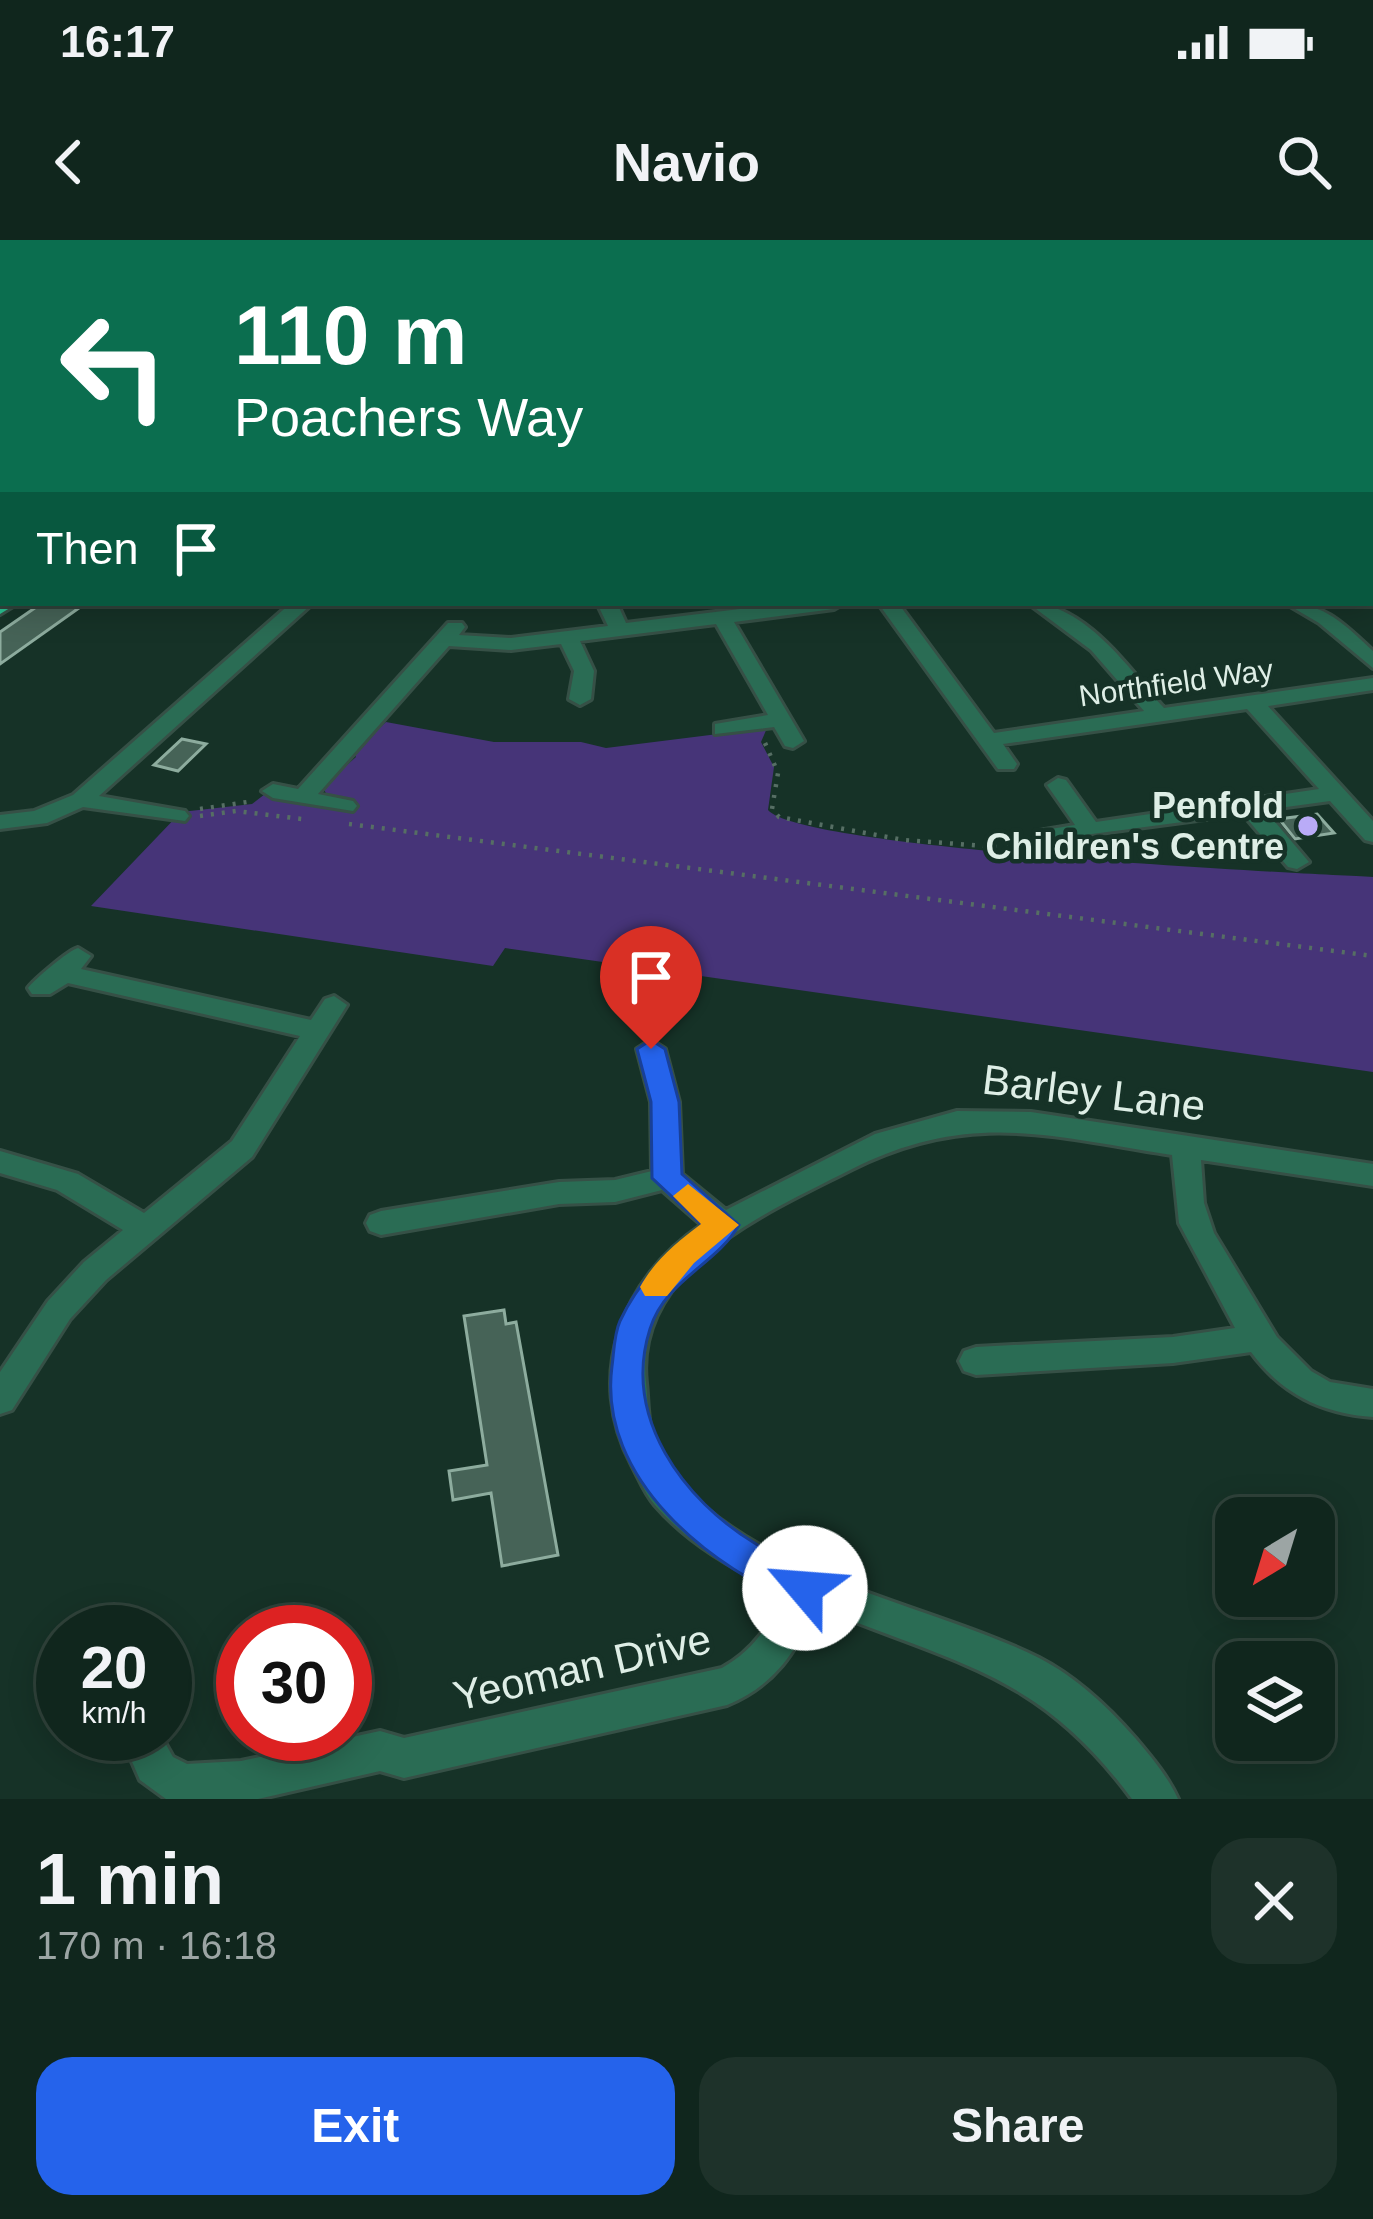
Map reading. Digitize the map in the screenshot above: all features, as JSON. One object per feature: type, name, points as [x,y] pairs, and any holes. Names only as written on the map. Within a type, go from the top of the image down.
[{"type":"street","points":[[0,822],[39,818],[81,800],[301,606]]},
{"type":"street","points":[[608,606],[620,631]]},
{"type":"street","points":[[303,797],[451,632],[497,645],[812,606]]},
{"type":"street","points":[[890,606],[1006,764]]},
{"type":"street","points":[[1042,606],[1098,646],[1160,716]]},
{"type":"street","points":[[1303,606],[1327,619],[1373,662]]},
{"type":"street","points":[[722,618],[793,741]]},
{"type":"street","points":[[568,637],[584,671],[580,699]]},
{"type":"street","name":"Northfield Way","points":[[988,740],[1373,684]]},
{"type":"street","points":[[1254,703],[1373,835]]},
{"type":"street","points":[[722,729],[780,720]]},
{"type":"street","points":[[1058,785],[1090,830]]},
{"type":"street","points":[[272,791],[303,797],[342,815]]},
{"type":"street","points":[[1047,836],[1336,794]]},
{"type":"street","points":[[81,800],[184,813]]},
{"type":"street","points":[[1250,806],[1298,862]]},
{"type":"street","points":[[0,1400],[59,1310],[142,1227],[242,1149],[324,1018],[61,973]]},
{"type":"street","points":[[651,1049],[665,1102],[667,1178],[723,1225]]},
{"type":"street","name":"Barley Lane","points":[[1157,1799],[1104,1732],[1029,1673],[964,1641],[805,1588],[740,1555],[683,1507],[642,1450],[633,1426],[626,1392],[634,1327],[666,1273],[723,1225],[875,1144],[936,1125],[1008,1120],[1373,1175]]},
{"type":"street","points":[[1186,1147],[1189,1205],[1197,1233],[1256,1338],[1292,1379],[1313,1392],[1373,1403]]},
{"type":"street","points":[[0,1162],[67,1182],[142,1227]]},
{"type":"street","points":[[381,1223],[559,1192],[615,1191],[667,1178]]},
{"type":"street","points":[[976,1360],[1173,1349],[1256,1338]]},
{"type":"street","name":"Yeoman Drive","points":[[152,1761],[170,1780],[201,1788],[380,1751],[404,1758],[727,1686],[747,1677],[775,1652],[805,1588]]},
{"type":"path","points":[[780,720],[764,739],[778,773],[772,809],[779,817],[904,840],[1014,848],[1048,846],[1047,836]]},
{"type":"path","points":[[184,813],[250,802],[272,791]]},
{"type":"path","points":[[184,813],[236,811],[315,820]]},
{"type":"path","points":[[342,815],[1373,956]]},
{"type":"shaded area","points":[[386,722],[494,742],[581,742],[606,748],[767,728],[761,742],[774,767],[768,810],[800,824],[1052,857],[1373,877],[1373,1072],[505,948],[493,966],[91,906],[181,812],[252,804],[265,794],[345,812],[352,804],[328,796],[322,787]]},
{"type":"building","points":[[38,606],[82,606],[0,664],[0,632]]},
{"type":"building","points":[[182,739],[206,744],[178,771],[154,765]]},
{"type":"building","name":"Penfold Children's Centre","points":[[1317,814],[1334,833],[1295,839],[1279,819]]},
{"type":"building","points":[[504,1310],[506,1324],[516,1322],[558,1555],[502,1566],[491,1493],[453,1500],[449,1471],[487,1465],[464,1316]]},
{"type":"slow traffic","points":[[656,1287],[683,1254],[723,1225],[688,1196]]},
{"type":"place","name":"Penfold Children's Centre","points":[[1308,826]]},
{"type":"route","points":[[651,1049],[665,1102],[667,1178],[723,1225],[700,1239],[666,1273],[634,1327],[626,1392],[633,1426],[642,1450],[683,1507],[740,1555],[805,1588]]}]
